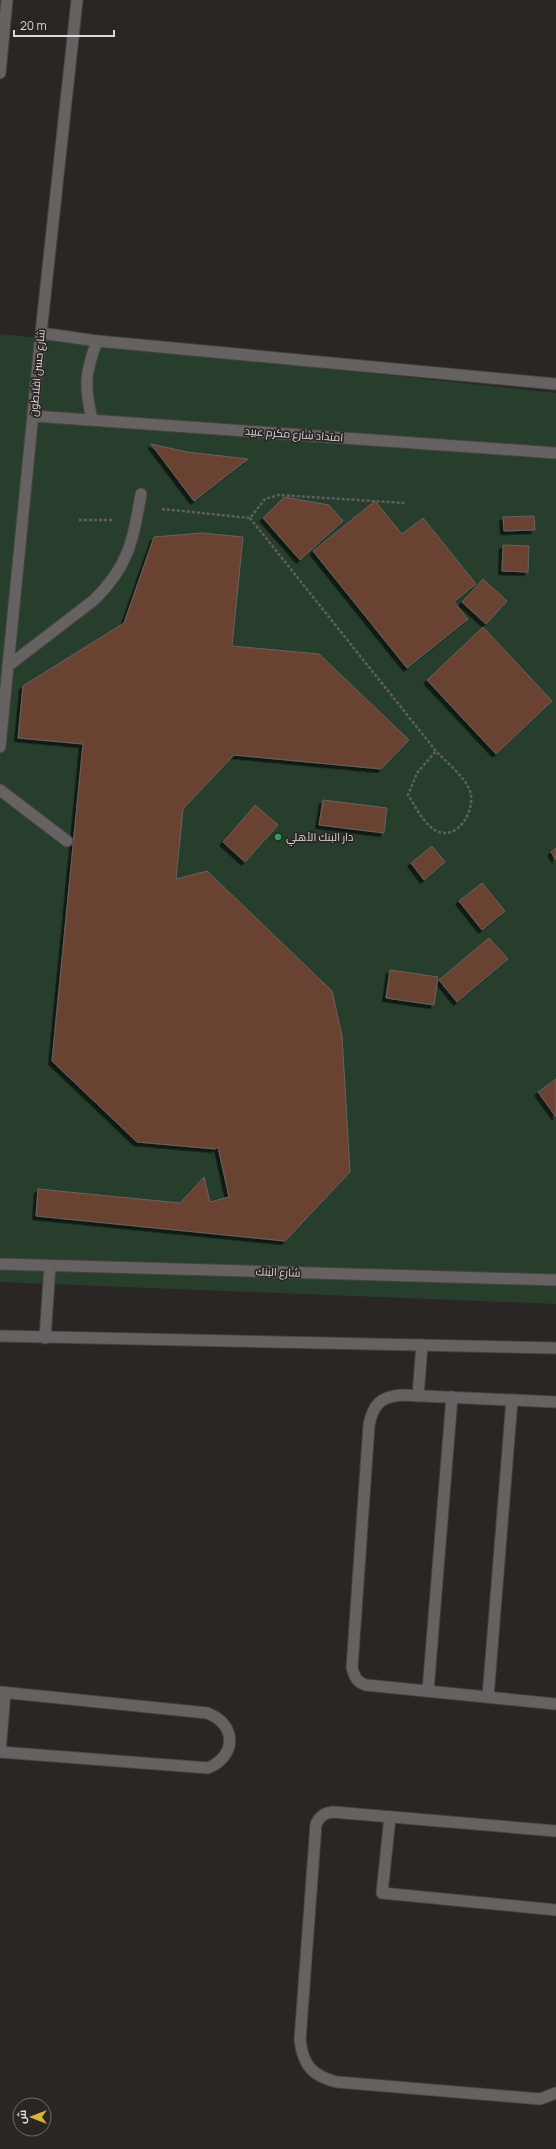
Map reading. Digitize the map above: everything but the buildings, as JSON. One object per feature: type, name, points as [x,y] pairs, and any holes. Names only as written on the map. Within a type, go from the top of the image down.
[{"type":"street","points":[[0,73],[7,0]]},
{"type":"street","name":"شارع حسن افلاطون","points":[[0,747],[41,333],[77,0]]},
{"type":"street","points":[[41,333],[97,341],[556,384]]},
{"type":"street","points":[[92,419],[86,393],[86,386],[88,366],[97,341]]},
{"type":"street","name":"امتداد شارع مكرم عبيد","points":[[33,416],[556,453]]},
{"type":"street","points":[[8,666],[94,600],[107,588],[126,558],[141,494]]},
{"type":"street","points":[[0,790],[67,841]]},
{"type":"street","name":"شارع البنك","points":[[0,1264],[556,1280]]},
{"type":"street","points":[[44,1338],[50,1266]]},
{"type":"street","points":[[0,1336],[556,1348]]},
{"type":"street","points":[[418,1396],[422,1345]]},
{"type":"street","points":[[556,1402],[452,1397],[388,1396],[378,1403],[371,1414],[352,1668],[354,1677],[359,1682],[366,1685],[556,1704]]},
{"type":"street","points":[[428,1691],[452,1397]]},
{"type":"street","points":[[488,1697],[512,1400]]},
{"type":"street","points":[[3,1693],[160,1707],[207,1713],[216,1716],[223,1723],[230,1740],[228,1750],[224,1758],[217,1764],[203,1769],[0,1752],[3,1693]]},
{"type":"street","points":[[556,1831],[333,1812],[326,1813],[320,1817],[316,1824],[300,2040],[302,2056],[310,2068],[322,2078],[337,2082],[540,2099],[556,2093]]},
{"type":"street","points":[[390,1817],[382,1893],[556,1910]]},
{"type":"path","points":[[250,518],[265,499],[279,495],[405,503]]},
{"type":"path","points":[[155,508],[250,518],[436,751],[466,783],[470,790],[472,799],[468,815],[459,827],[447,833],[440,833],[429,825],[408,795],[417,773],[436,751]]},
{"type":"path","points":[[79,520],[136,520]]},
{"type":"green space","name":"دار البنك الأهلي","points":[[0,334],[556,393],[556,1304],[0,1282]]},
{"type":"place","name":"دار البنك الأهلي","points":[[278,837]]}]
